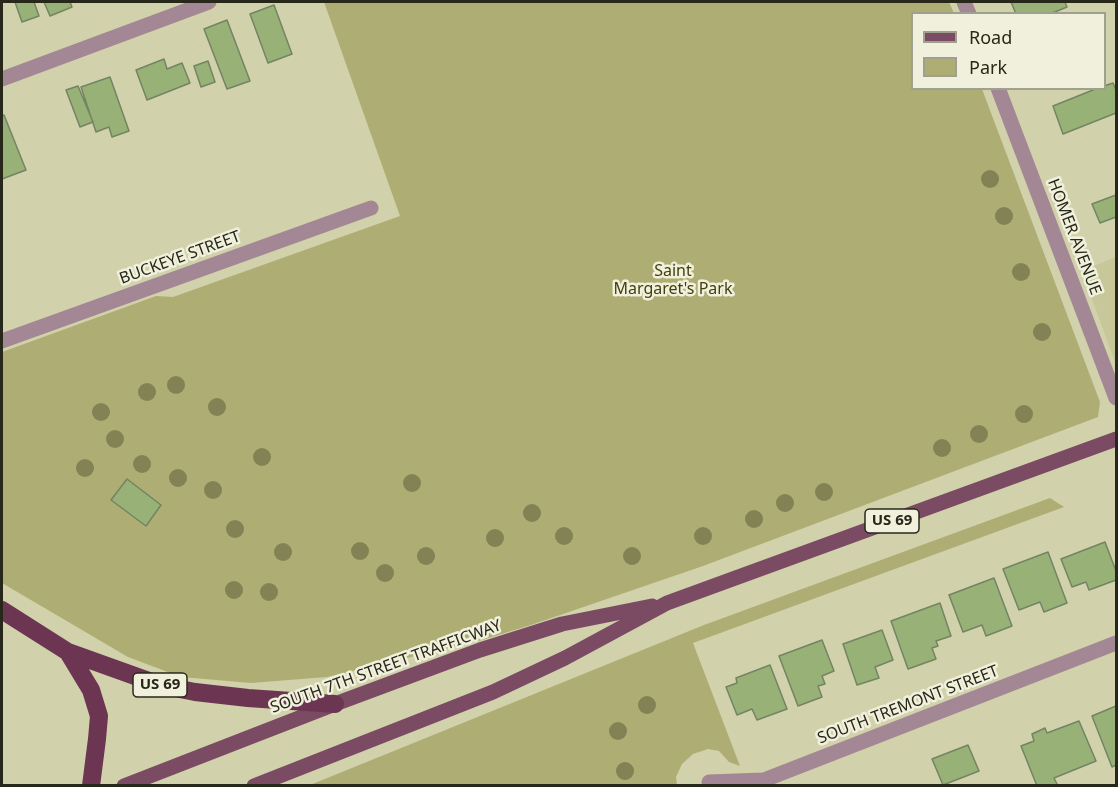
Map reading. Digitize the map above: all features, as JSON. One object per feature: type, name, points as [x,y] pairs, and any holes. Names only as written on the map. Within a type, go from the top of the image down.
[{"type":"highway","name":"US 69","points":[[2,609],[68,652],[160,685],[195,692],[248,698],[335,704]]},
{"type":"highway","points":[[68,652],[91,690],[99,716],[91,786]]},
{"type":"main road","name":"SOUTH 7TH STREET TRAFFICWAY","points":[[254,786],[493,692],[565,658],[667,603],[1116,439]]},
{"type":"main road","name":"SOUTH 7TH STREET TRAFFICWAY","points":[[124,786],[480,650],[562,624],[667,603]]},
{"type":"street","points":[[2,79],[209,2]]},
{"type":"street","name":"HOMER AVENUE","points":[[999,90],[1116,398]]},
{"type":"street","name":"BUCKEYE STREET","points":[[2,341],[371,207]]},
{"type":"street","name":"SOUTH TREMONT STREET","points":[[709,782],[764,780],[1116,643]]},
{"type":"shaded area","points":[[1116,257],[1116,365],[1082,271]]},
{"type":"green space","name":"Saint Margaret's Park","points":[[324,2],[949,2],[954,12],[911,12],[911,90],[982,90],[1100,402],[1098,417],[703,566],[531,625],[482,640],[327,677],[251,683],[181,677],[128,657],[2,583],[2,352],[156,296],[173,297],[400,216]]},
{"type":"green space","points":[[1050,498],[1064,507],[693,643],[740,766],[729,762],[719,751],[708,749],[693,754],[682,764],[676,777],[677,785],[310,785],[704,625]]},
{"type":"building","points":[[15,2],[34,2],[39,16],[22,22]]},
{"type":"building","points":[[44,2],[70,2],[72,7],[50,16]]},
{"type":"building","points":[[1011,2],[1065,2],[1067,7],[1055,12],[1015,12]]},
{"type":"building","points":[[274,5],[292,54],[268,63],[250,14]]},
{"type":"building","points":[[227,20],[250,81],[227,89],[204,29]]},
{"type":"building","points":[[164,59],[167,69],[182,63],[190,83],[147,100],[136,70]]},
{"type":"building","points":[[208,61],[215,82],[201,87],[194,66]]},
{"type":"building","points":[[110,77],[129,131],[112,137],[109,127],[96,132],[81,87]]},
{"type":"building","points":[[1113,83],[1116,90],[1116,113],[1063,134],[1053,106],[1093,90],[1106,90],[1106,85]]},
{"type":"building","points":[[78,86],[93,122],[80,127],[66,90]]},
{"type":"building","points":[[4,115],[26,170],[2,179],[2,116]]},
{"type":"building","points":[[1116,195],[1116,217],[1100,223],[1092,204]]},
{"type":"building","points":[[127,479],[161,505],[146,526],[111,500]]},
{"type":"building","points":[[1105,542],[1116,571],[1116,580],[1089,590],[1086,582],[1072,587],[1061,559]]},
{"type":"building","points":[[1048,552],[1067,603],[1044,612],[1040,602],[1019,610],[1003,569]]},
{"type":"building","points":[[994,578],[1012,626],[986,636],[982,625],[963,632],[949,595]]},
{"type":"building","points":[[940,603],[951,636],[936,641],[938,646],[932,648],[936,659],[908,669],[891,621]]},
{"type":"building","points":[[882,630],[893,660],[875,667],[879,678],[857,685],[843,644]]},
{"type":"building","points":[[822,640],[834,671],[822,676],[825,684],[818,686],[822,697],[798,706],[779,656]]},
{"type":"building","points":[[770,665],[787,709],[757,720],[752,709],[737,715],[726,687],[737,683],[736,678]]},
{"type":"building","points":[[1116,706],[1116,765],[1112,767],[1092,716]]},
{"type":"building","points":[[1079,721],[1096,761],[1054,778],[1058,786],[1037,786],[1021,746],[1034,741],[1032,734],[1045,728],[1047,733]]},
{"type":"building","points":[[968,745],[979,771],[943,785],[932,759]]}]
